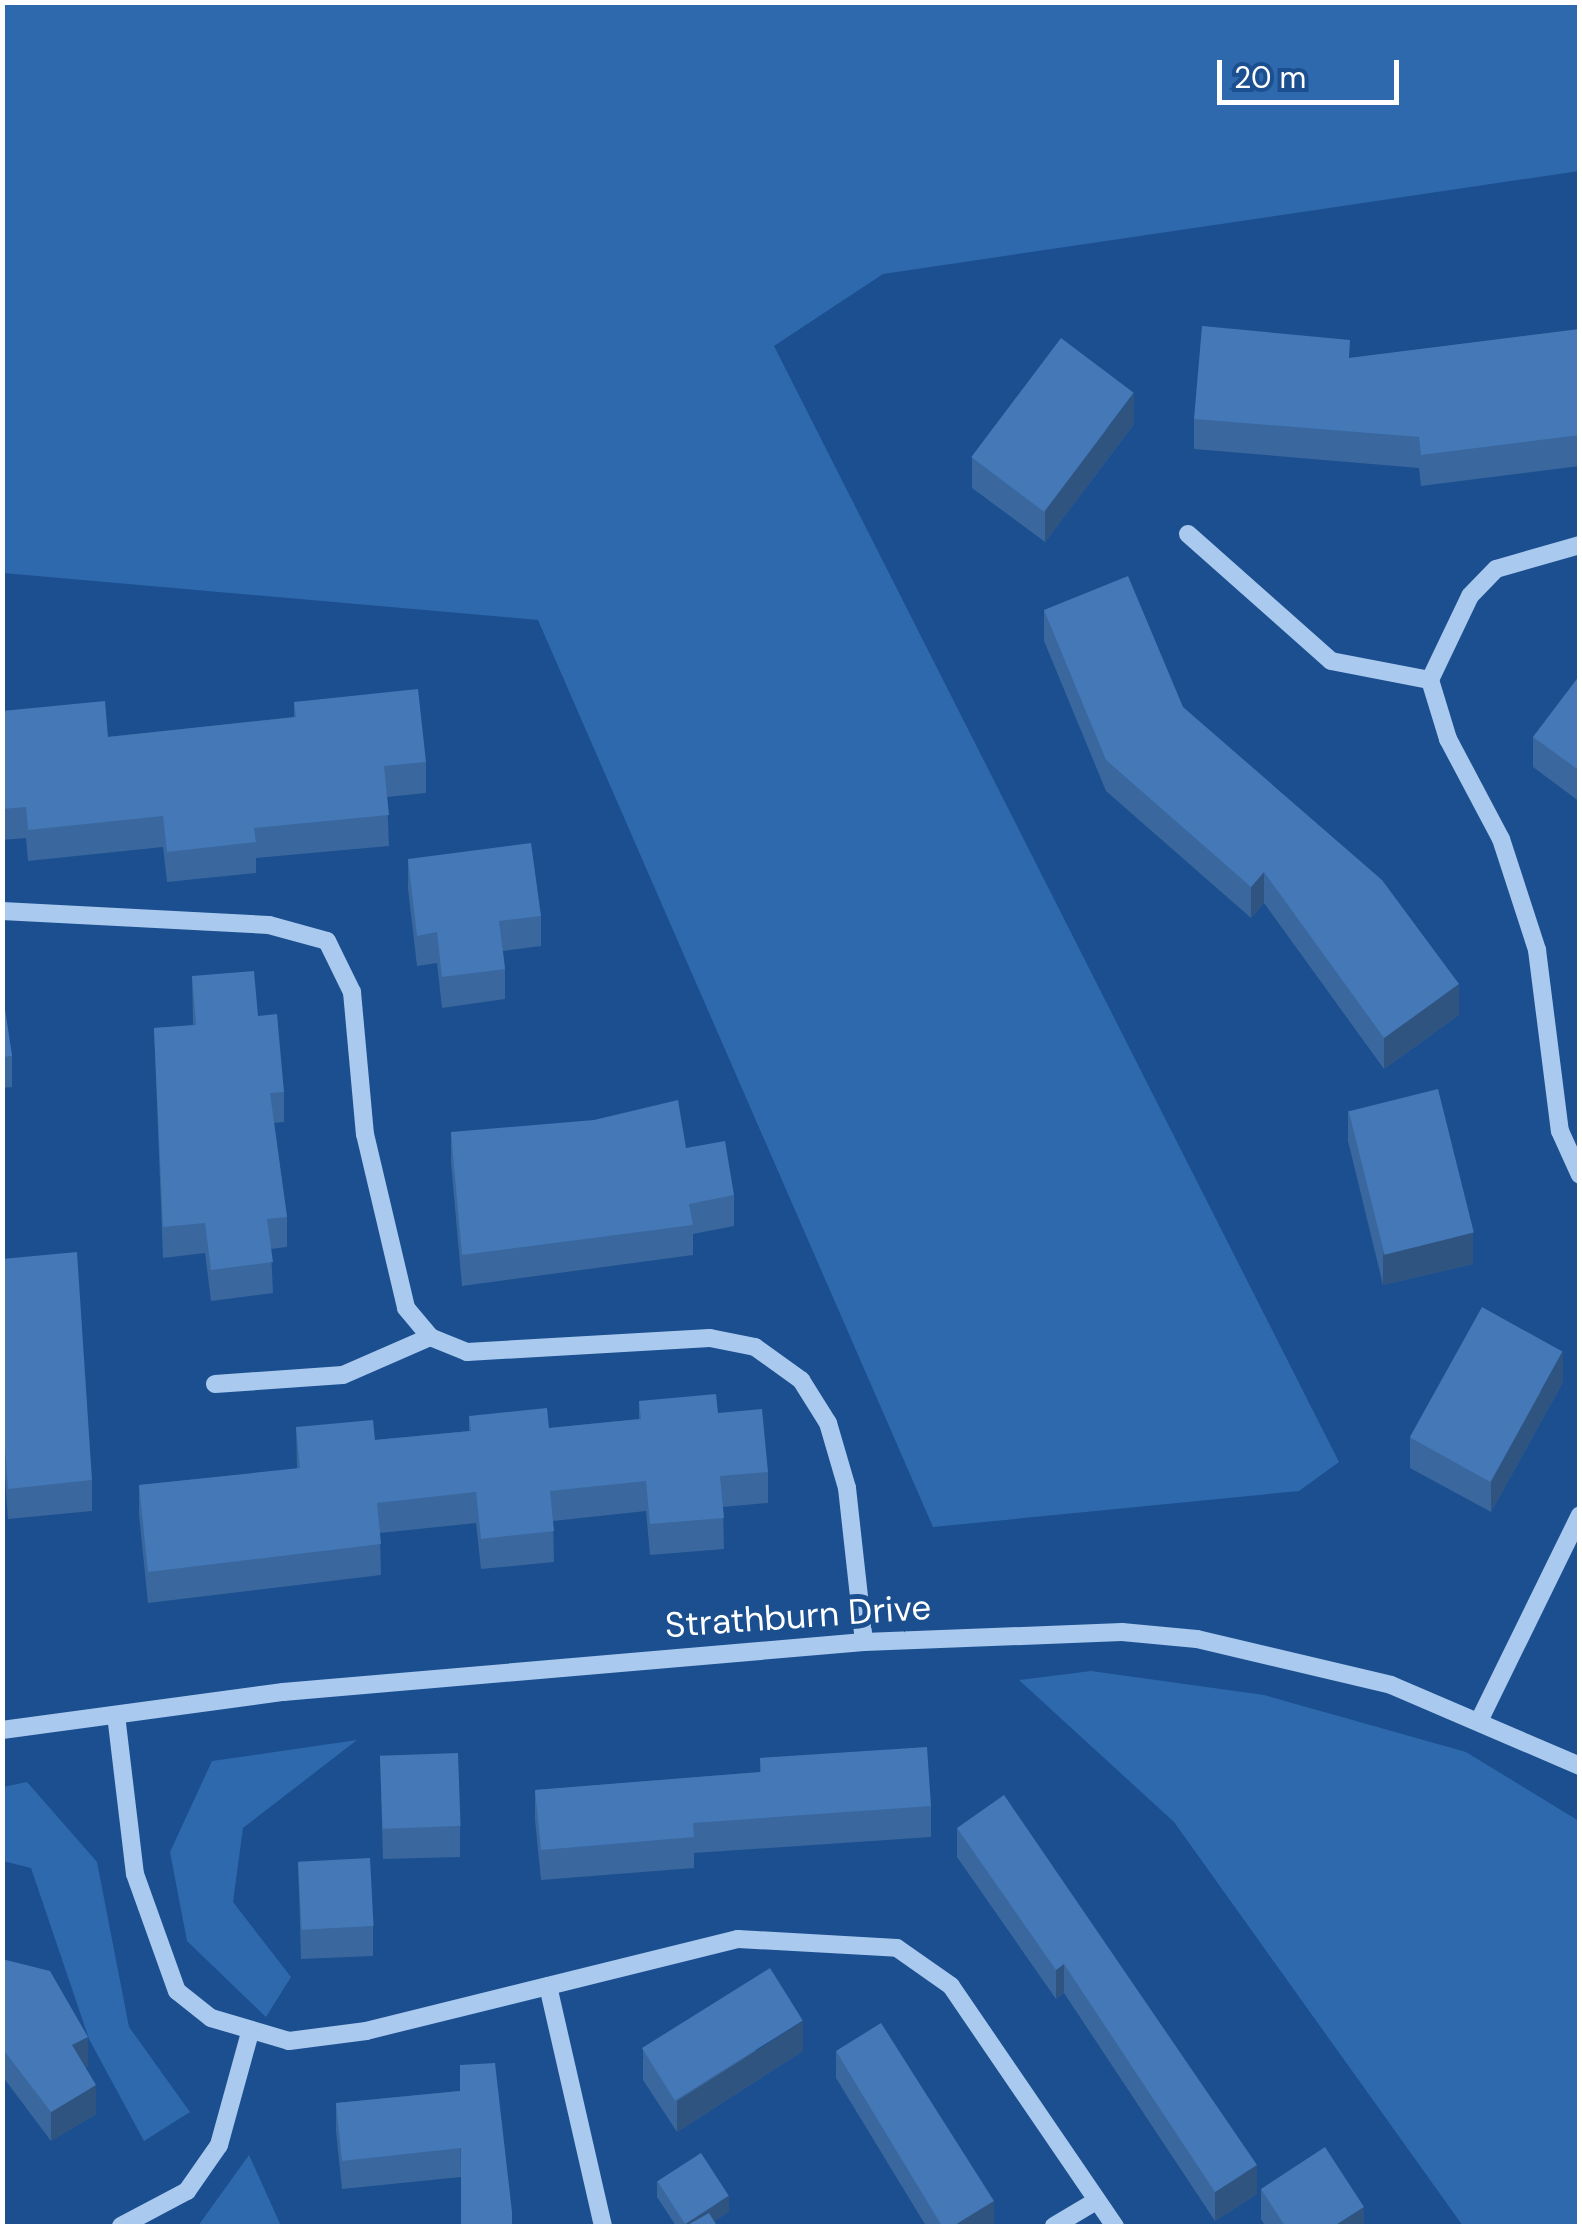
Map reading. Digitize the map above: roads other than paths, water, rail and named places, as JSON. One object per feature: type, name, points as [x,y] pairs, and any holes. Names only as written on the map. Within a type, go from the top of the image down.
[{"type":"street","points":[[1188,534],[1331,661],[1430,680]]},
{"type":"street","points":[[1580,545],[1496,569],[1470,596],[1430,680],[1448,739],[1501,839],[1537,950],[1560,1131],[1580,1175]]},
{"type":"street","points":[[2,910],[269,925],[327,941],[352,992],[387,1253],[406,1308],[430,1337],[467,1352],[710,1338],[755,1347],[801,1380],[828,1423],[847,1488],[864,1642]]},
{"type":"street","points":[[215,1384],[344,1375],[430,1337]]},
{"type":"street","points":[[1480,1719],[1580,1515]]},
{"type":"street","name":"Strathburn Drive","points":[[2,1730],[864,1642],[1122,1632],[1198,1639],[1391,1685],[1480,1719],[1580,1766]]},
{"type":"street","points":[[116,1716],[135,1874],[177,1991],[249,2036],[366,2031],[738,1939],[896,1948],[951,1986],[1115,2226]]},
{"type":"street","points":[[548,1986],[603,2226]]},
{"type":"street","points":[[121,2226],[187,2191],[219,2145],[249,2036]]},
{"type":"street","points":[[1054,2226],[1096,2202]]}]
